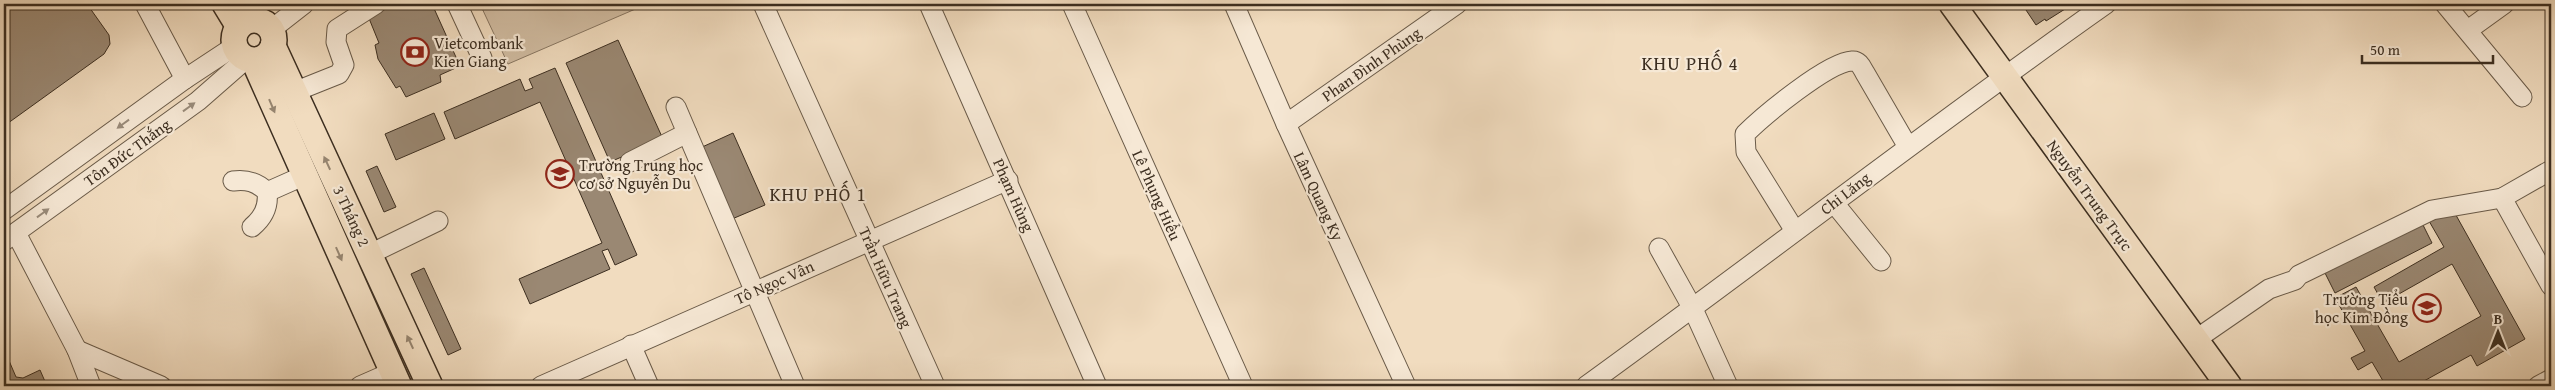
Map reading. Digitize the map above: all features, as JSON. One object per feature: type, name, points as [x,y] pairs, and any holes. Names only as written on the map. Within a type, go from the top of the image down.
[{"type":"main road","name":"3 Tháng 2","points":[[225,4],[253,37],[294,92],[430,386]]},
{"type":"main road","name":"Nguyễn Trung Trực","points":[[1952,4],[2229,386]]},
{"type":"main road","name":"3 Tháng 2","points":[[253,37],[303,176],[395,379]]},
{"type":"street","points":[[145,4],[184,79]]},
{"type":"street","points":[[253,37],[304,4]]},
{"type":"street","points":[[294,92],[339,74],[344,65],[336,42],[337,29],[376,4]]},
{"type":"street","points":[[457,4],[482,58]]},
{"type":"street","name":"Trần Hữu Trang","points":[[763,4],[935,386]]},
{"type":"street","name":"Phạm Hùng","points":[[929,4],[1097,386]]},
{"type":"street","name":"Lê Phụng Hiểu","points":[[1072,4],[1243,386]]},
{"type":"street","name":"Lâm Quang Ky","points":[[1234,4],[1286,124],[1406,386]]},
{"type":"street","name":"Phan Đình Phùng","points":[[1286,124],[1456,4]]},
{"type":"street","name":"Chi Lăng","points":[[1586,386],[1693,309],[2003,76],[2106,4]]},
{"type":"street","points":[[2445,4],[2522,97]]},
{"type":"street","points":[[2468,30],[2504,4]]},
{"type":"street","name":"Tôn Đức Thắng","points":[[5,206],[184,79],[253,37]]},
{"type":"street","name":"Tôn Đức Thắng","points":[[10,237],[198,101],[253,37]]},
{"type":"street","points":[[1795,232],[1746,152],[1745,134],[1766,113],[1839,65],[1853,60],[1858,62],[1908,146]]},
{"type":"street","points":[[676,107],[795,386]]},
{"type":"street","points":[[630,162],[687,132]]},
{"type":"street","points":[[2195,340],[2269,289],[2295,280],[2299,275],[2432,210],[2502,198],[2551,170]]},
{"type":"street","points":[[267,192],[303,176]]},
{"type":"street","points":[[233,181],[242,180],[256,183],[267,192]]},
{"type":"street","name":"Tô Ngọc Vân","points":[[541,386],[754,290],[1008,180]]},
{"type":"street","points":[[252,227],[262,219],[266,208],[267,192]]},
{"type":"street","points":[[2502,198],[2551,286]]},
{"type":"street","points":[[1834,203],[1881,262]]},
{"type":"street","points":[[370,254],[438,221]]},
{"type":"street","points":[[10,237],[77,350],[91,386]]},
{"type":"street","points":[[1659,248],[1693,309],[1728,386]]},
{"type":"street","points":[[631,345],[649,386]]},
{"type":"street","points":[[77,350],[161,386]]},
{"type":"street","points":[[360,386],[395,379]]},
{"type":"street","points":[[2538,386],[2551,379]]},
{"type":"shaded area","points":[[480,4],[647,4],[508,64]]},
{"type":"building","points":[[4,4],[87,4],[109,35],[110,44],[104,54],[4,126]]},
{"type":"building","name":"Vietcombank Kien Giang","points":[[385,4],[408,4],[413,9],[432,4],[460,66],[440,75],[441,82],[406,97],[400,86],[396,88],[378,59],[375,45],[379,43],[366,11]]},
{"type":"building","points":[[2022,4],[2073,4],[2036,25]]},
{"type":"building","points":[[618,40],[663,139],[610,162],[566,63]]},
{"type":"building","points":[[555,68],[637,255],[615,265],[608,249],[602,251],[610,269],[530,304],[519,279],[602,243],[540,102],[455,139],[444,112],[520,79],[525,91],[533,88],[529,79]]},
{"type":"building","points":[[434,113],[445,139],[396,160],[385,134]]},
{"type":"building","points":[[733,133],[765,205],[732,219],[700,148]]},
{"type":"building","points":[[377,166],[396,207],[384,212],[366,171]]},
{"type":"building","points":[[2452,208],[2525,339],[2477,366],[2471,355],[2415,386],[2386,386],[2372,362],[2358,370],[2351,358],[2365,351],[2335,298],[2356,287],[2399,362],[2481,316],[2452,264],[2383,303],[2374,287],[2444,247],[2429,221]]},
{"type":"building","points":[[2420,219],[2432,243],[2335,293],[2323,269]]},
{"type":"building","points":[[424,268],[461,349],[448,355],[411,274]]},
{"type":"building","points":[[4,349],[16,377],[23,378],[40,370],[47,386],[4,386]]},
{"type":"place","name":"Vietcombank Kien Giang","points":[[415,52]]},
{"type":"place","name":"Trường Trung học cơ sở Nguyễn Du","points":[[560,174]]},
{"type":"place","name":"Trường Tiểu học Kim Đồng","points":[[2427,308]]},
{"type":"district","name":"KHU PHỐ 4","points":[[1690,63]]},
{"type":"district","name":"KHU PHỐ 1","points":[[818,194]]}]
